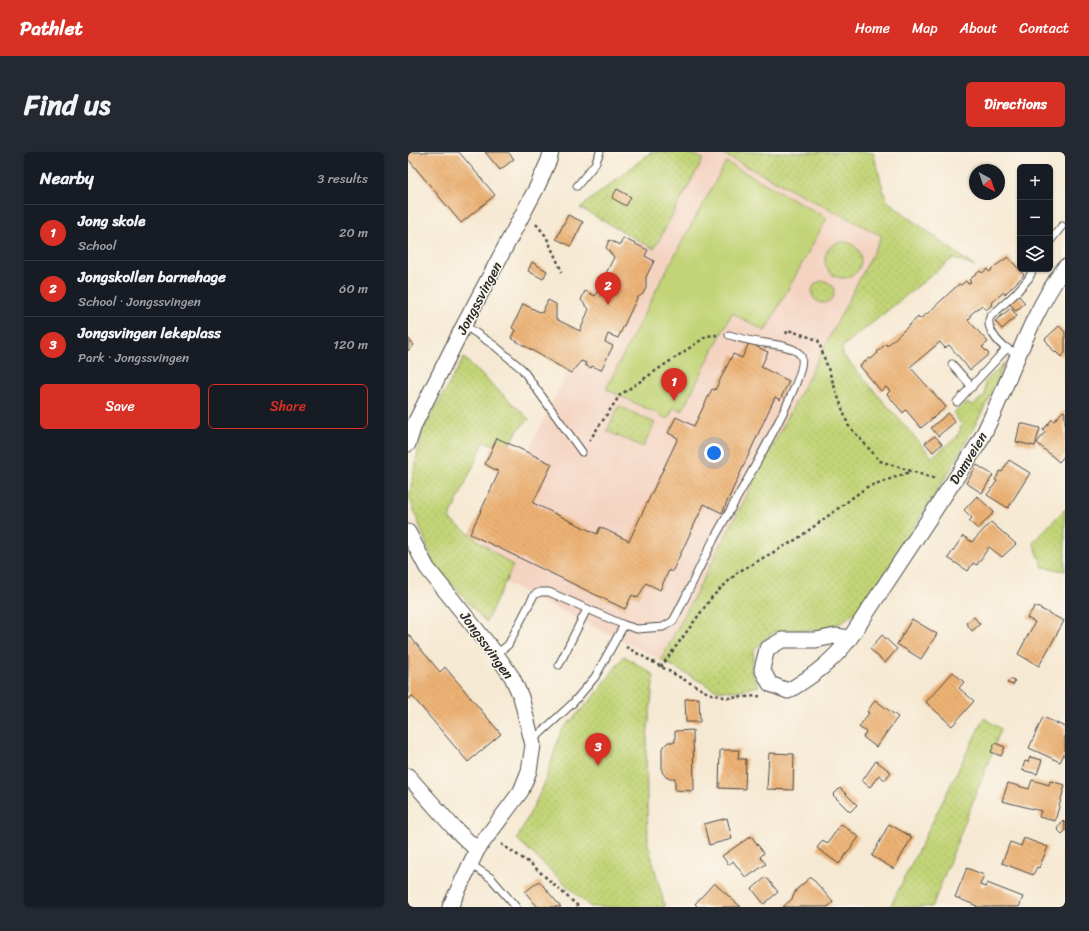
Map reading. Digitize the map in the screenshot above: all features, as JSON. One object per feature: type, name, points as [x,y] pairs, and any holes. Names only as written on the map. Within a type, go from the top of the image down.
[{"type":"street","name":"Jongssvingen","points":[[408,444],[414,425],[464,325],[525,209],[549,160],[551,152]]},
{"type":"street","name":"Damveien","points":[[788,691],[810,678],[836,656],[850,638],[979,443],[997,410],[1013,351],[1065,267]]},
{"type":"street","name":"Jongssvingen","points":[[408,532],[427,568],[496,654],[512,677],[521,697],[532,741],[529,771],[521,791],[474,857],[450,907]]},
{"type":"street","points":[[788,691],[770,684],[762,669],[767,649],[782,640],[816,640],[834,636],[850,638]]},
{"type":"street","points":[[408,776],[453,827],[474,857]]},
{"type":"lane","points":[[577,186],[595,164],[600,152]]},
{"type":"lane","points":[[1053,237],[1062,226]]},
{"type":"lane","points":[[957,402],[1013,351],[989,327],[988,322],[990,317],[1029,278],[1032,272]]},
{"type":"lane","points":[[464,325],[495,346],[522,369],[582,452]]},
{"type":"lane","points":[[496,654],[508,645],[534,595],[540,592],[549,592],[624,625],[637,629],[663,627],[673,621],[716,535],[762,455],[802,370],[802,357],[798,352],[780,345],[754,342],[729,334]]},
{"type":"lane","points":[[952,364],[972,387]]},
{"type":"lane","points":[[559,665],[587,609]]},
{"type":"lane","points":[[532,741],[573,703],[595,677],[624,625]]},
{"type":"lane","points":[[474,857],[516,907]]},
{"type":"path","points":[[525,209],[546,236],[562,272]]},
{"type":"path","points":[[780,345],[788,330],[818,340],[848,425],[880,461],[910,472],[952,484]]},
{"type":"path","points":[[582,452],[620,395],[707,336],[729,334]]},
{"type":"path","points":[[661,668],[712,597],[738,572],[797,539],[867,487],[910,472]]},
{"type":"path","points":[[615,641],[708,693],[727,698],[757,697],[788,691]]},
{"type":"path","points":[[489,835],[531,864],[579,907]]},
{"type":"shaded area","points":[[677,152],[719,152],[882,236],[661,660],[471,566]]},
{"type":"green space","points":[[651,152],[687,152],[703,159],[654,249],[580,208]]},
{"type":"green space","points":[[719,152],[873,152],[886,200],[975,267],[953,258],[842,347],[843,355],[932,457],[957,437],[962,425],[953,413],[966,403],[973,405],[985,395],[985,382],[1004,363],[989,399],[954,464],[866,603],[841,623],[818,630],[788,630],[772,633],[754,650],[751,672],[759,686],[736,691],[716,690],[661,660],[882,236]]},
{"type":"green space","points":[[726,162],[827,218],[765,331],[732,313],[682,411],[674,407],[668,419],[606,389],[664,275]]},
{"type":"green space","points":[[847,242],[856,247],[860,253],[860,267],[856,273],[847,278],[839,278],[830,273],[826,267],[825,256],[830,247],[836,243]]},
{"type":"green space","points":[[823,281],[831,284],[834,292],[831,300],[823,303],[815,300],[812,292],[815,284]]},
{"type":"green space","points":[[464,358],[529,419],[519,429],[507,448],[484,442],[449,519],[513,566],[486,622],[434,565],[409,497],[422,431]]},
{"type":"green space","points":[[619,406],[655,423],[643,447],[607,431]]},
{"type":"green space","points":[[1065,509],[1065,571],[1043,567],[1033,542]]},
{"type":"green space","points":[[624,656],[654,675],[646,748],[648,844],[665,907],[590,907],[517,839],[544,785],[561,731],[597,693]]},
{"type":"green space","points":[[984,718],[1001,729],[932,907],[890,907]]},
{"type":"building","points":[[408,152],[459,152],[495,195],[461,223],[408,159]]},
{"type":"building","points":[[485,152],[508,152],[514,159],[500,170]]},
{"type":"building","points":[[617,189],[631,197],[626,206],[612,198]]},
{"type":"building","points":[[568,215],[583,222],[571,246],[556,239]]},
{"type":"building","points":[[623,238],[648,250],[645,256],[654,261],[646,277],[646,288],[643,294],[637,298],[618,338],[608,334],[605,342],[613,346],[601,370],[592,366],[591,368],[585,365],[586,363],[581,361],[571,373],[511,338],[515,330],[512,328],[523,304],[542,313],[548,300],[556,304],[556,319],[580,331],[589,309],[581,300],[585,291],[595,296],[614,257],[606,248],[609,240],[620,245]]},
{"type":"building","points":[[1008,257],[1017,267],[1017,272],[1021,272],[1024,275],[1005,294],[1004,292],[991,303],[992,305],[986,310],[982,305],[970,315],[971,317],[968,320],[988,342],[982,347],[989,354],[970,370],[949,345],[945,348],[940,342],[910,367],[946,407],[921,428],[906,410],[903,413],[887,394],[890,391],[886,387],[881,391],[860,366],[869,358],[871,359],[886,344],[887,346],[918,317],[919,319],[928,313],[959,284],[961,285],[966,281],[968,284],[971,282],[969,280],[980,271],[982,273],[987,269],[989,272],[992,270],[991,269]]},
{"type":"building","points":[[532,262],[547,271],[543,279],[528,271]]},
{"type":"building","points":[[1018,295],[1025,303],[1016,311],[1009,303]]},
{"type":"building","points":[[1011,308],[1017,316],[1002,329],[995,321]]},
{"type":"building","points":[[1059,326],[1065,332],[1065,353],[1061,357],[1056,352],[1055,353],[1045,339]]},
{"type":"building","points":[[408,338],[414,345],[408,351]]},
{"type":"building","points":[[749,343],[768,352],[761,367],[789,381],[780,400],[775,397],[722,513],[704,504],[672,572],[669,570],[660,590],[646,583],[638,598],[632,595],[625,609],[470,534],[499,472],[485,464],[497,438],[552,464],[533,503],[597,534],[600,527],[629,541],[678,438],[668,433],[676,417],[694,426],[712,389],[715,390],[733,354],[742,358]]},
{"type":"building","points":[[1063,411],[1065,412],[1065,455],[1059,462],[1037,443],[1045,432],[1043,430],[1052,419],[1054,421]]},
{"type":"building","points":[[948,413],[955,422],[938,436],[931,428]]},
{"type":"building","points":[[1020,423],[1040,428],[1035,446],[1016,442]]},
{"type":"building","points":[[935,436],[942,444],[933,452],[925,443]]},
{"type":"building","points":[[1009,460],[1030,473],[1008,508],[987,495],[997,481],[995,480],[1000,471],[1002,472]]},
{"type":"building","points":[[977,465],[993,475],[982,493],[966,483]]},
{"type":"building","points":[[977,496],[994,512],[978,529],[969,521],[972,518],[964,510]]},
{"type":"building","points":[[991,522],[1016,544],[1002,557],[989,547],[977,565],[973,563],[968,571],[948,558],[963,536],[972,542]]},
{"type":"building","points":[[1035,606],[1064,621],[1039,666],[1018,654],[1035,622],[1027,618]]},
{"type":"building","points":[[974,617],[980,624],[972,631],[966,623]]},
{"type":"building","points":[[912,619],[937,634],[921,659],[897,644]]},
{"type":"building","points":[[408,634],[440,672],[445,667],[501,734],[468,762],[412,696],[408,699]]},
{"type":"building","points":[[882,635],[897,649],[885,663],[870,649]]},
{"type":"building","points":[[953,672],[964,682],[959,688],[974,701],[952,726],[926,702]]},
{"type":"building","points":[[1010,679],[1015,681],[1013,685],[1007,683]]},
{"type":"building","points":[[699,698],[700,722],[686,722],[685,699]]},
{"type":"building","points":[[875,700],[898,717],[876,747],[863,737],[866,732],[859,727],[869,713],[867,712]]},
{"type":"building","points":[[1043,717],[1065,727],[1065,752],[1060,762],[1029,748]]},
{"type":"building","points":[[693,730],[694,791],[675,790],[675,778],[667,778],[662,772],[662,748],[668,742],[675,742],[675,731]]},
{"type":"building","points":[[995,743],[1005,747],[1001,756],[991,752]]},
{"type":"building","points":[[720,750],[739,750],[738,759],[746,759],[745,789],[719,788]]},
{"type":"building","points":[[769,753],[794,754],[793,790],[767,789]]},
{"type":"building","points":[[1030,757],[1042,760],[1037,774],[1022,770],[1025,761],[1028,762]]},
{"type":"building","points":[[876,761],[891,772],[885,780],[879,775],[870,787],[862,781]]},
{"type":"building","points":[[1032,780],[1049,785],[1050,781],[1065,785],[1055,821],[1039,817],[1041,811],[1002,801],[1008,783],[1029,789]]},
{"type":"building","points":[[840,788],[857,805],[850,812],[833,795]]},
{"type":"building","points":[[727,818],[732,839],[709,845],[704,824]]},
{"type":"building","points":[[1063,820],[1065,822],[1065,831],[1062,834],[1057,829]]},
{"type":"building","points":[[841,824],[859,837],[839,864],[817,848],[823,840],[827,844]]},
{"type":"building","points":[[889,824],[912,837],[894,869],[872,856]]},
{"type":"building","points":[[751,836],[764,853],[760,857],[766,864],[746,878],[733,861],[729,865],[722,856]]},
{"type":"building","points":[[1024,838],[1048,847],[1039,868],[1037,867],[1033,875],[1002,863],[1010,842],[1021,846]]},
{"type":"building","points":[[967,868],[984,875],[980,885],[985,887],[987,883],[1023,897],[1019,907],[976,907],[977,906],[955,897]]},
{"type":"building","points":[[766,877],[778,892],[764,904],[752,889]]},
{"type":"building","points":[[811,877],[833,902],[828,907],[783,907],[792,899],[796,890]]},
{"type":"building","points":[[539,881],[561,907],[538,907],[525,892]]},
{"type":"building","points":[[714,883],[741,907],[698,907],[695,904]]},
{"type":"place","name":"Jongskollen barnehage","points":[[608,305]]},
{"type":"place","name":"Jong skole","points":[[674,401]]},
{"type":"place","name":"Jongsvingen lekeplass","points":[[598,766]]}]
